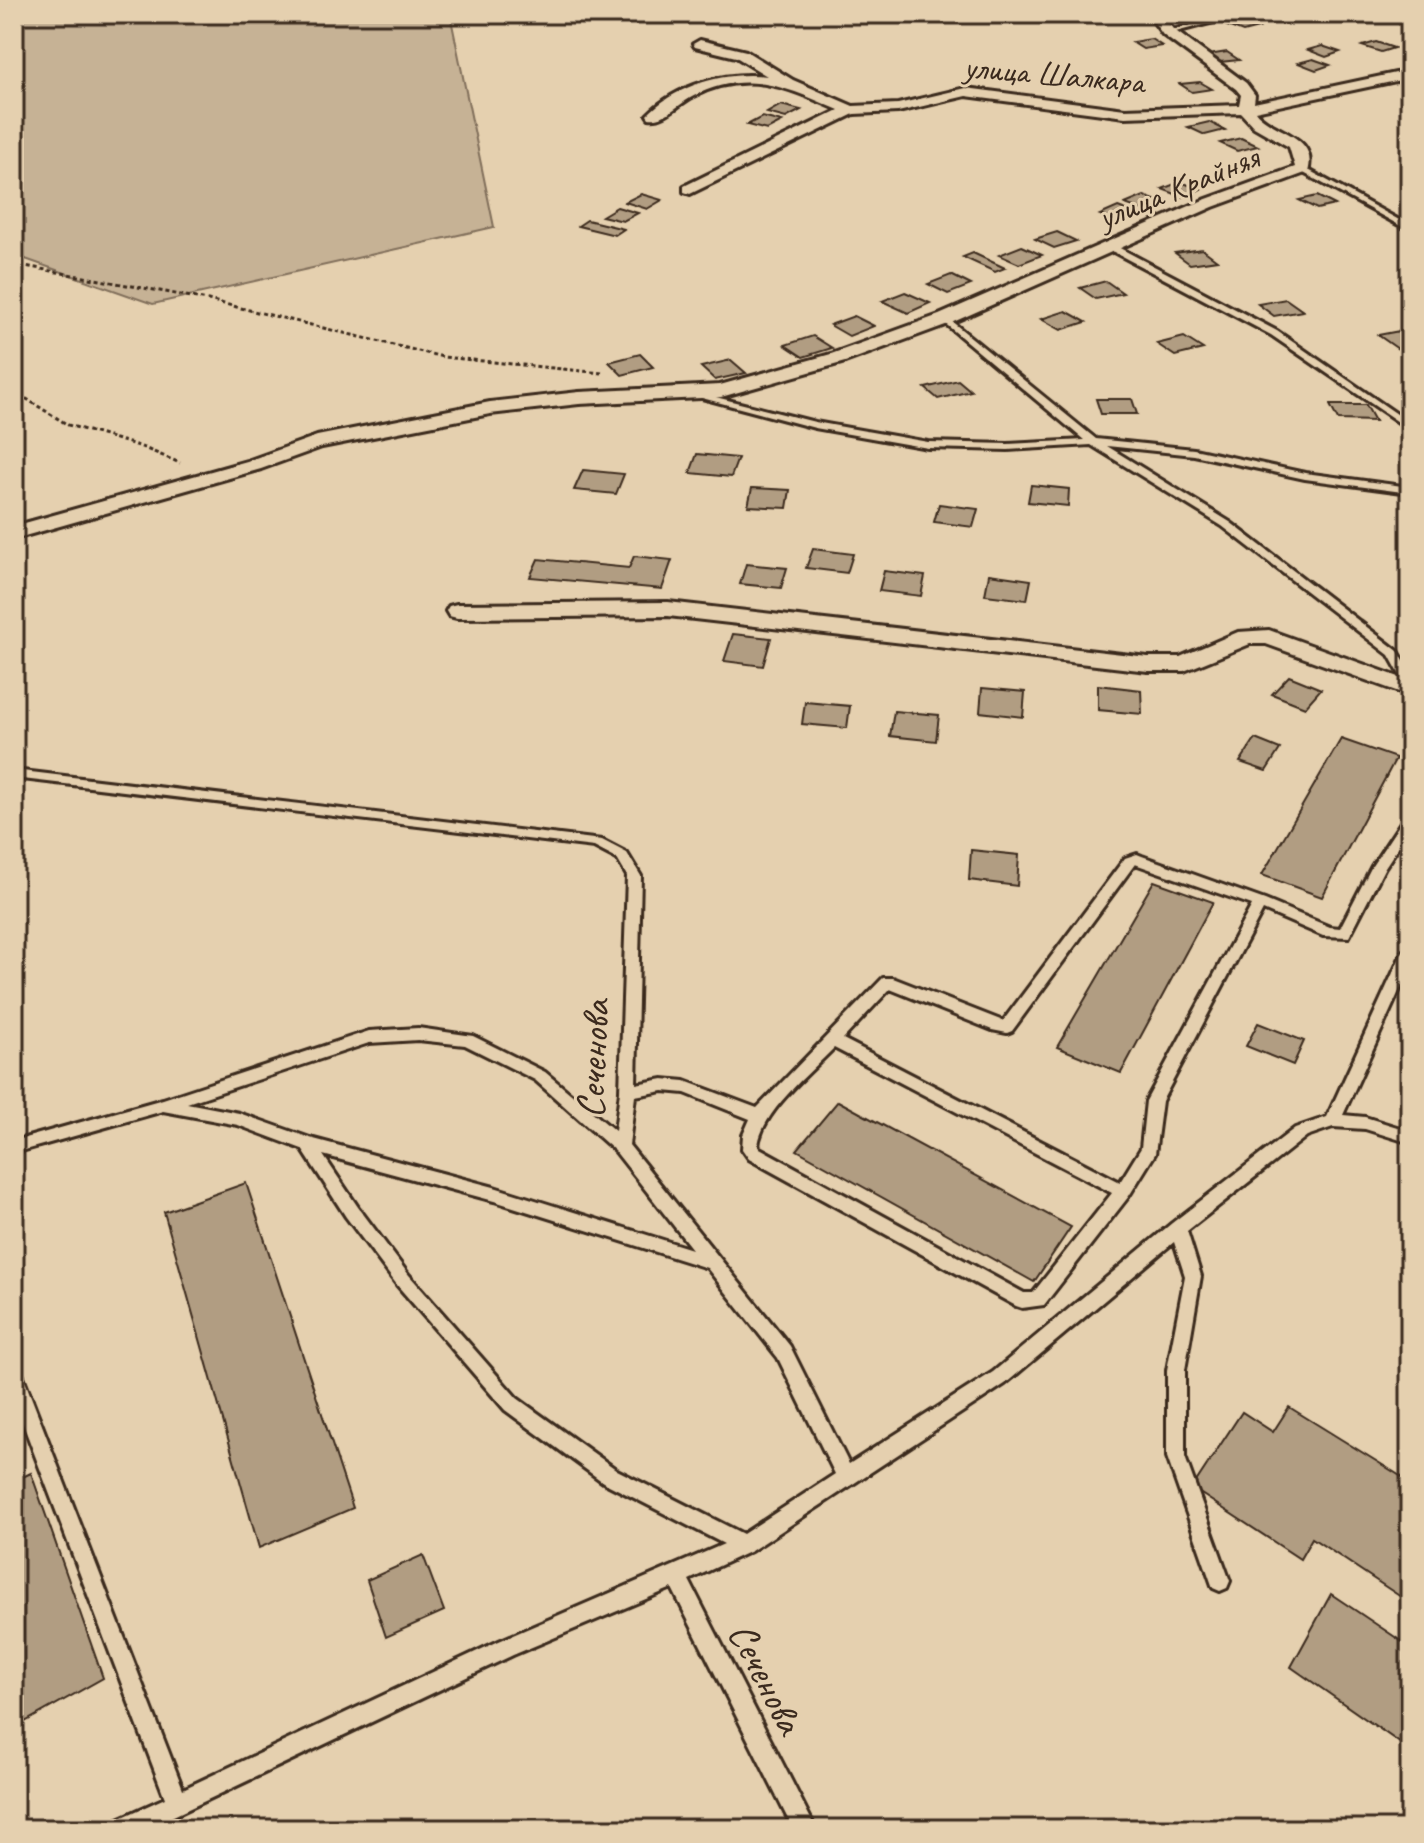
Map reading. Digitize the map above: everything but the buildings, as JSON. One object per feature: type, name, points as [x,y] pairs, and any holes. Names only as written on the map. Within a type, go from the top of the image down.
[{"type":"street","name":"улица Шалкара","points":[[690,189],[851,110],[898,108],[966,92],[1125,113],[1246,109],[1248,95],[1241,86],[1168,32],[1154,14]]},
{"type":"street","points":[[700,44],[741,54],[788,83],[851,110]]},
{"type":"street","name":"улица Крайняя","points":[[14,533],[254,465],[317,442],[490,408],[579,398],[721,391],[838,358],[945,319],[1207,204],[1303,169],[1303,156],[1289,136],[1258,123],[1248,116],[1246,109],[1410,74]]},
{"type":"street","points":[[654,115],[717,79],[758,78],[788,83]]},
{"type":"street","points":[[457,611],[668,609],[1148,664],[1184,664],[1246,637],[1269,637],[1410,689]]},
{"type":"lane","points":[[1168,32],[1241,14]]},
{"type":"lane","points":[[1303,169],[1410,229]]},
{"type":"lane","points":[[1111,247],[1274,333],[1410,427]]},
{"type":"lane","points":[[945,319],[1093,442],[1226,524],[1394,653],[1410,682]]},
{"type":"lane","points":[[686,393],[815,425],[928,445],[1008,447],[1093,442],[1194,452],[1305,476],[1410,490]]},
{"type":"lane","name":"Сеченова","points":[[14,774],[597,843],[622,856],[634,876],[628,1091],[621,1146],[784,1352],[846,1477]]},
{"type":"lane","points":[[1260,903],[1154,1101],[1149,1149],[1123,1191],[1038,1300],[1022,1301],[750,1149],[751,1135],[760,1115],[888,982],[997,1026],[1007,1027],[1130,861],[1137,859],[1260,903],[1328,932],[1344,933],[1379,866],[1410,819]]},
{"type":"lane","points":[[1333,1121],[1410,951]]},
{"type":"lane","points":[[14,1147],[163,1105],[369,1037],[418,1034],[468,1040],[540,1076],[621,1146]]},
{"type":"lane","points":[[834,1041],[1123,1191]]},
{"type":"lane","points":[[628,1091],[670,1084],[684,1086],[740,1113],[760,1115]]},
{"type":"lane","points":[[163,1105],[239,1119],[308,1144],[494,1194],[712,1262]]},
{"type":"lane","points":[[122,1829],[506,1648],[744,1544],[999,1378],[1178,1228],[1301,1132],[1333,1121],[1365,1123],[1410,1137]]},
{"type":"lane","points":[[308,1144],[352,1212],[403,1280],[511,1404],[610,1476],[744,1544]]},
{"type":"lane","points":[[1178,1228],[1193,1276],[1176,1370],[1176,1457],[1220,1581]]},
{"type":"lane","points":[[14,1376],[177,1802]]},
{"type":"lane","name":"Сеченова","points":[[676,1576],[805,1829]]},
{"type":"path","points":[[14,264],[208,300],[443,357],[616,375]]},
{"type":"path","points":[[14,391],[68,425],[139,446],[211,475]]},
{"type":"shaded area","points":[[14,14],[450,14],[494,227],[153,304],[14,255]]}]
